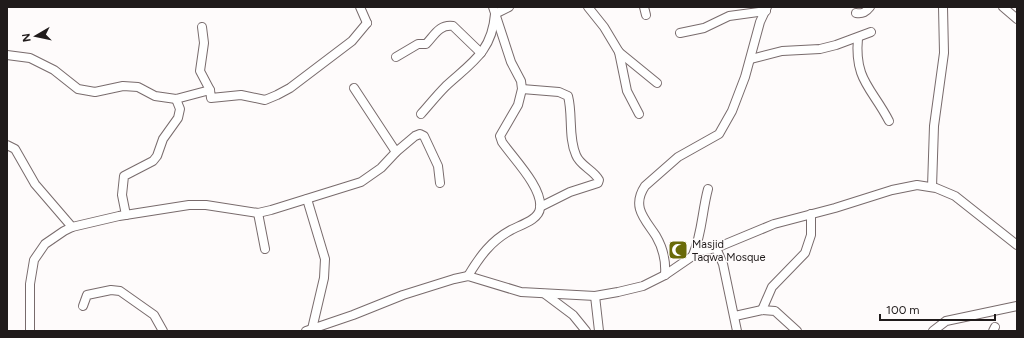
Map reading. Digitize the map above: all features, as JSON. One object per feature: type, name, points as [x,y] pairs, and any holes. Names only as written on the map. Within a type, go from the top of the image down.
[{"type":"street","points":[[360,7],[367,23]]},
{"type":"street","points":[[367,7],[364,11],[367,23]]},
{"type":"street","points":[[494,11],[510,7]]},
{"type":"street","points":[[588,7],[604,27],[619,52],[627,91],[640,114]]},
{"type":"street","points":[[856,13],[860,14],[866,12],[870,7]]},
{"type":"street","points":[[932,187],[934,126],[944,53],[943,7]]},
{"type":"street","points":[[1003,7],[1017,19]]},
{"type":"street","points":[[680,33],[704,28],[729,16],[766,9]]},
{"type":"street","points":[[665,275],[666,266],[661,247],[642,217],[639,208],[638,200],[641,192],[645,186],[678,157],[719,134],[732,111],[751,59],[760,22],[766,9]]},
{"type":"street","points":[[421,114],[446,86],[473,63],[481,53],[491,38],[494,11]]},
{"type":"street","points":[[468,276],[491,243],[528,222],[537,214],[540,207],[537,194],[526,174],[502,142],[500,136],[518,105],[522,89],[521,81],[511,62],[494,11]]},
{"type":"street","points":[[202,27],[204,42],[200,71],[210,90],[212,98],[241,95],[266,100],[290,88],[352,40],[367,23]]},
{"type":"street","points":[[396,57],[418,44],[426,44],[439,29],[448,25],[452,26],[481,53]]},
{"type":"street","points":[[751,59],[782,51],[820,49],[858,38],[871,32]]},
{"type":"street","points":[[858,38],[856,52],[859,70],[864,82],[880,103],[889,120]]},
{"type":"street","points":[[619,52],[657,83]]},
{"type":"street","points":[[7,55],[19,55],[41,63],[54,70],[78,89],[95,92],[123,86],[138,87],[155,96],[176,99],[210,90]]},
{"type":"street","points":[[354,88],[396,152]]},
{"type":"street","points":[[522,89],[559,92],[568,96],[571,106],[572,138],[576,157],[599,180],[598,183],[570,192],[540,207]]},
{"type":"street","points":[[126,215],[122,195],[124,176],[153,161],[157,156],[163,139],[178,118],[180,110],[176,99]]},
{"type":"street","points":[[30,331],[30,284],[34,260],[45,244],[72,227],[126,215],[189,205],[206,205],[258,213],[361,182],[381,168],[396,152],[415,136],[420,134],[424,136],[438,166],[440,184]]},
{"type":"street","points":[[7,145],[15,149],[35,184],[72,227]]},
{"type":"street","points":[[309,330],[354,315],[403,295],[468,276],[521,292],[544,294],[595,296],[642,286],[665,275],[693,255],[703,250],[716,248],[774,224],[892,190],[917,185],[932,187],[955,196],[1017,245]]},
{"type":"street","points":[[693,255],[701,233],[703,209],[708,189]]},
{"type":"street","points":[[307,199],[325,260],[324,278],[309,330]]},
{"type":"street","points":[[258,213],[265,249]]},
{"type":"street","points":[[762,310],[772,286],[805,252],[811,235],[811,214]]},
{"type":"street","points":[[716,248],[723,264],[737,331]]},
{"type":"street","points":[[84,306],[87,295],[111,290],[120,291],[154,315],[163,331]]},
{"type":"street","points":[[544,294],[573,315],[586,331]]},
{"type":"street","points":[[595,296],[599,331]]},
{"type":"street","points":[[933,331],[946,320],[1017,306]]},
{"type":"street","points":[[735,316],[762,310],[775,312],[797,331]]},
{"type":"place","name":"Masjid Taqwa Mosque","points":[[678,250]]}]
